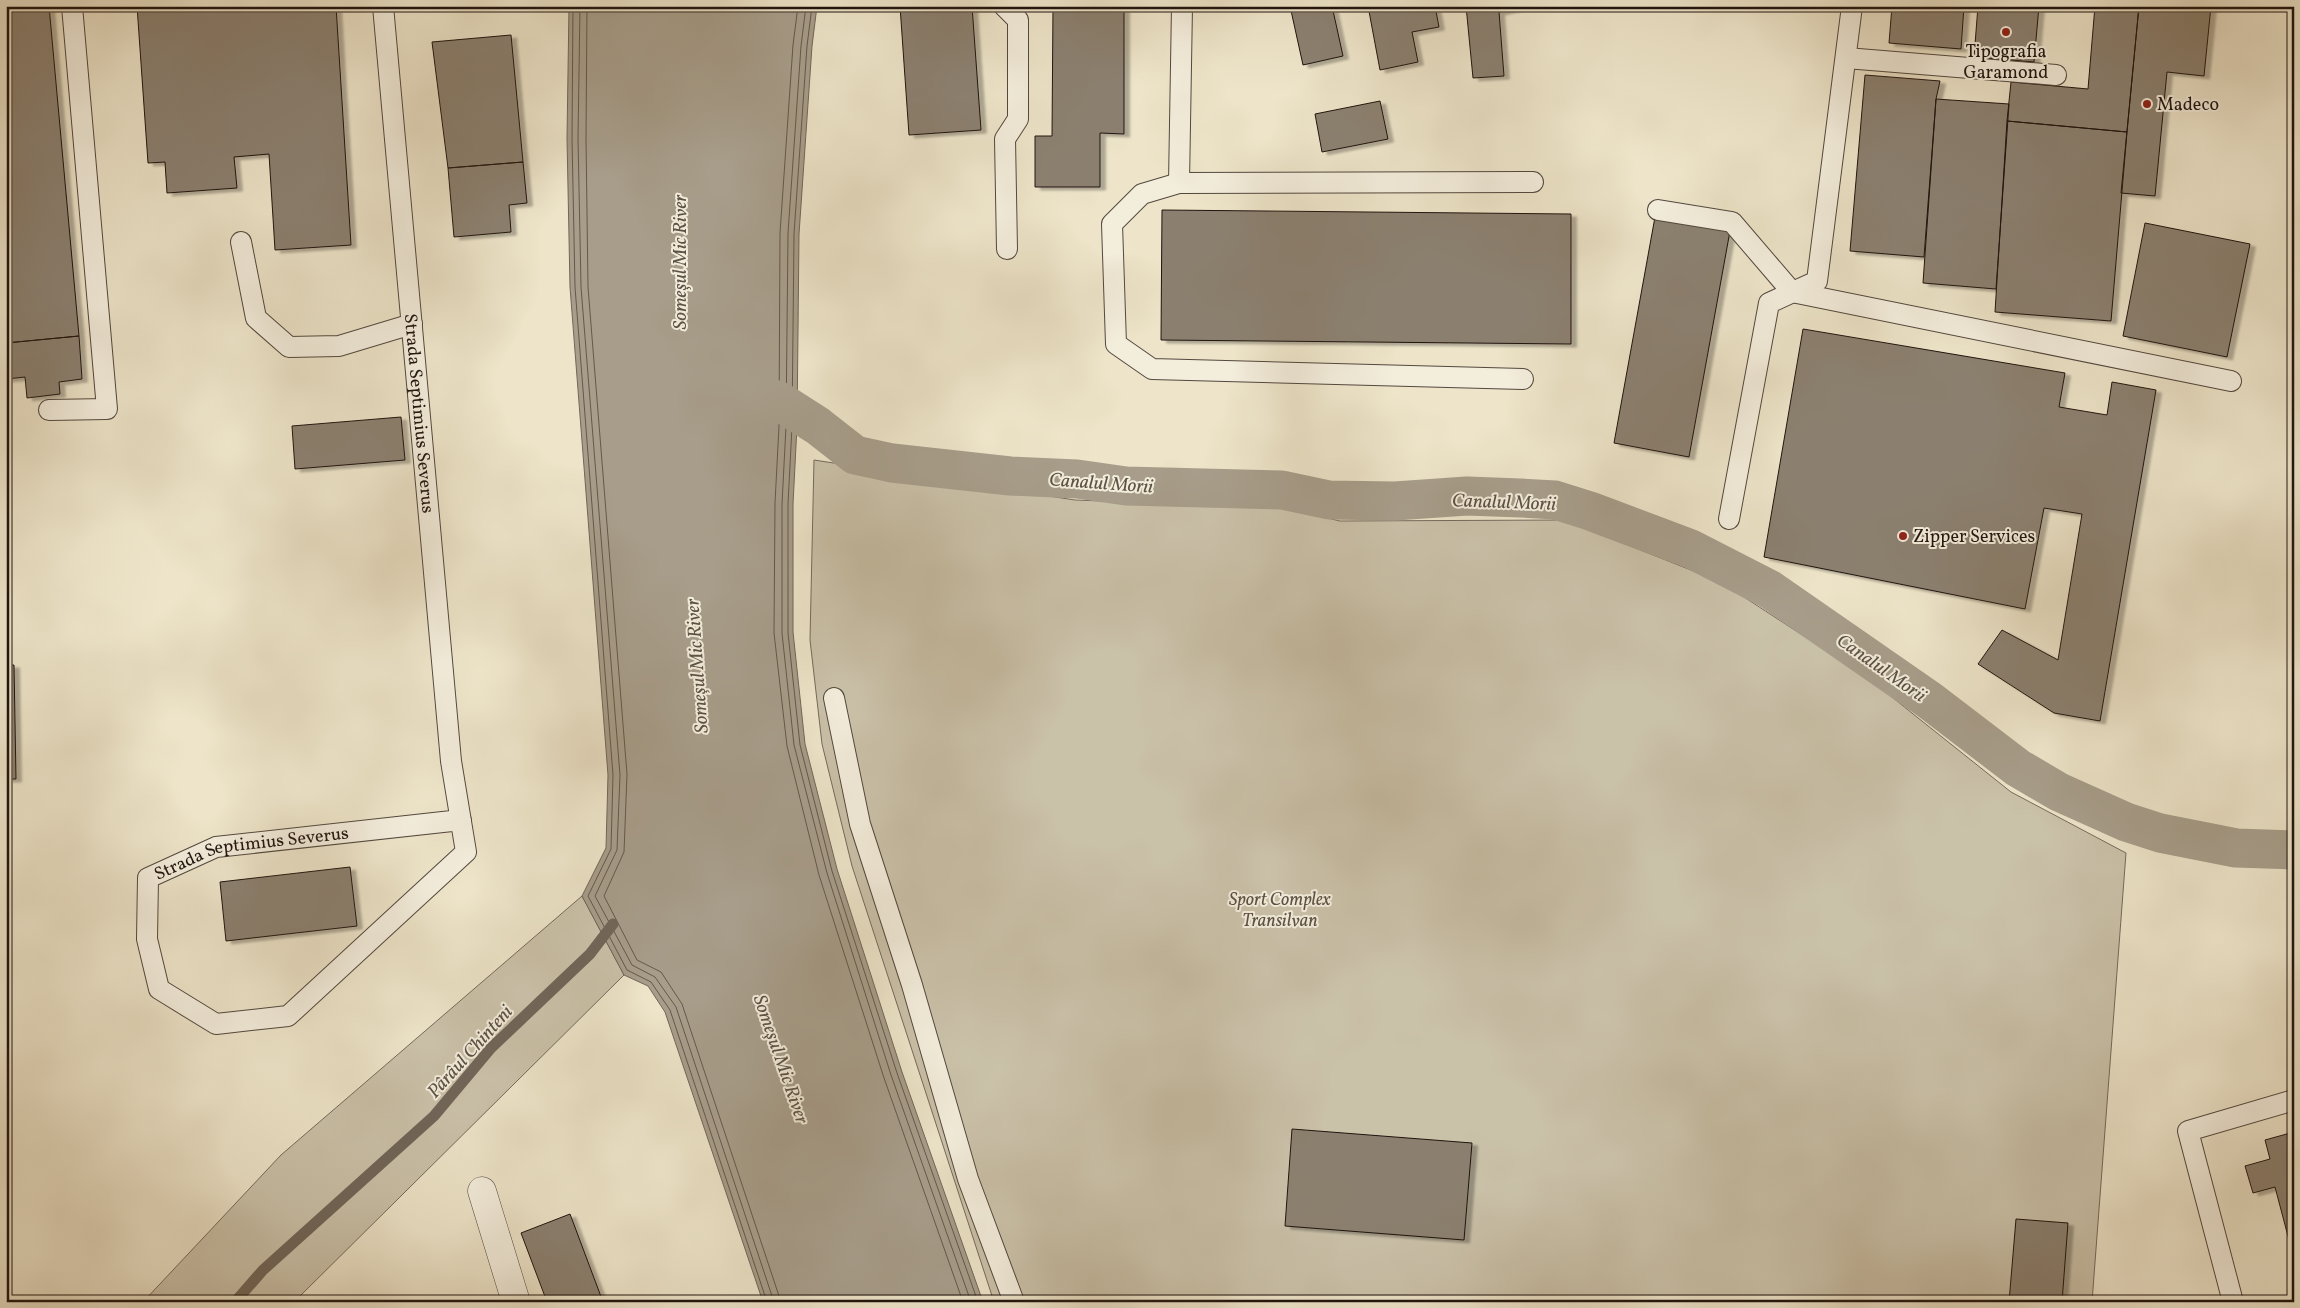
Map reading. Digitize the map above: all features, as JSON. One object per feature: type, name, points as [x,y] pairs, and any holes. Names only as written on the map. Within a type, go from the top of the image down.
[{"type":"street","points":[[482,1191],[516,1302]]},
{"type":"lane","points":[[49,410],[107,409],[72,6]]},
{"type":"lane","name":"Strada Septimius Severus","points":[[383,6],[451,762],[461,820],[466,852],[288,1016],[216,1024],[159,988],[147,939],[148,878],[216,847],[461,820]]},
{"type":"lane","points":[[1004,6],[1018,20],[1018,119],[1005,140],[1007,249]]},
{"type":"lane","points":[[1179,183],[1182,6]]},
{"type":"lane","points":[[1729,519],[1769,303],[1817,281],[1852,6]]},
{"type":"lane","points":[[1846,58],[2056,75]]},
{"type":"lane","points":[[1523,379],[1152,370],[1116,344],[1112,224],[1142,194],[1179,183],[1533,182]]},
{"type":"lane","points":[[1658,210],[1732,222],[1792,292],[2231,381]]},
{"type":"lane","points":[[241,242],[256,318],[289,347],[339,346],[412,324]]},
{"type":"lane","points":[[834,698],[860,824],[912,985],[968,1179],[1014,1302]]},
{"type":"lane","points":[[2233,1302],[2188,1131],[2294,1100]]},
{"type":"green space","name":"Sport Complex Transilvan","points":[[814,460],[1075,500],[1286,508],[1340,521],[1565,520],[1721,582],[1868,678],[2011,792],[2126,853],[2092,1302],[994,1302],[852,866],[822,744],[810,640]]},
{"type":"green space","points":[[582,896],[624,975],[294,1302],[143,1302],[281,1155]]},
{"type":"water","name":"Someşul Mic River","points":[[569,6],[817,6],[812,46],[799,234],[797,426],[793,504],[793,632],[805,744],[837,869],[902,1072],[983,1302],[763,1302],[665,1012],[648,986],[624,975],[582,896],[606,848],[608,775],[570,287],[567,138]]},
{"type":"building","points":[[6,6],[49,6],[79,336],[6,343]]},
{"type":"building","points":[[137,6],[336,6],[351,245],[275,250],[269,154],[234,157],[237,188],[167,193],[165,162],[148,163]]},
{"type":"building","points":[[900,6],[972,6],[981,130],[909,135]]},
{"type":"building","points":[[1053,6],[1124,6],[1124,134],[1100,133],[1100,187],[1035,187],[1035,136],[1052,136]]},
{"type":"building","points":[[1290,6],[1332,6],[1343,56],[1303,65]]},
{"type":"building","points":[[1368,6],[1435,6],[1439,27],[1412,32],[1418,62],[1380,70]]},
{"type":"building","points":[[1466,6],[1526,6],[1499,12],[1504,76],[1473,78]]},
{"type":"building","points":[[1892,6],[1964,6],[1961,49],[1889,43]]},
{"type":"building","name":"Tipografia Garamond","points":[[1978,6],[2039,6],[2034,62],[1974,57]]},
{"type":"building","points":[[2095,6],[2139,6],[2127,132],[2007,121],[2011,82],[2088,89]]},
{"type":"building","name":"Madeco","points":[[2139,6],[2211,6],[2204,76],[2167,72],[2155,196],[2121,193]]},
{"type":"building","points":[[511,35],[523,162],[448,168],[432,42]]},
{"type":"building","points":[[1865,75],[1940,81],[1936,99],[1924,257],[1850,251]]},
{"type":"building","points":[[1936,99],[2009,104],[1996,289],[1923,283]]},
{"type":"building","points":[[1380,101],[1388,139],[1322,152],[1315,114]]},
{"type":"building","points":[[2007,121],[2127,132],[2111,321],[1995,312]]},
{"type":"building","points":[[523,162],[527,203],[509,205],[511,232],[454,237],[448,168]]},
{"type":"building","points":[[1162,210],[1571,214],[1571,344],[1161,340]]},
{"type":"building","points":[[1655,217],[1730,231],[1689,457],[1614,443]]},
{"type":"building","points":[[2145,223],[2250,244],[2227,357],[2123,336]]},
{"type":"building","name":"Zipper Services","points":[[1803,329],[2065,373],[2059,407],[2107,415],[2112,382],[2156,390],[2100,721],[2054,713],[1978,664],[2002,630],[2058,660],[2082,514],[2044,508],[2025,609],[1764,557]]},
{"type":"building","points":[[79,336],[82,379],[59,382],[60,394],[27,398],[25,377],[6,379],[6,343]]},
{"type":"building","points":[[401,417],[405,460],[295,469],[292,426]]},
{"type":"building","points":[[6,665],[14,665],[16,779],[6,779]]},
{"type":"building","points":[[350,867],[357,926],[226,941],[220,882]]},
{"type":"building","points":[[1292,1129],[1472,1143],[1464,1240],[1285,1226]]},
{"type":"building","points":[[2294,1132],[2294,1259],[2275,1187],[2253,1193],[2245,1166],[2270,1159],[2265,1140]]},
{"type":"building","points":[[570,1214],[603,1302],[547,1302],[521,1233]]},
{"type":"building","points":[[2016,1219],[2068,1223],[2062,1302],[2009,1302]]},
{"type":"waterway","name":"Canalul Morii","points":[[750,391],[779,401],[818,426],[855,455],[892,463],[1010,476],[1077,479],[1126,486],[1282,490],[1329,500],[1395,501],[1467,496],[1555,500],[1590,511],[1691,549],[1769,589],[1929,700],[2018,768],[2059,792],[2126,822],[2160,833],[2236,848],[2294,850]]},
{"type":"waterway","name":"Pârâul Chinteni","points":[[235,1302],[263,1270],[434,1116],[491,1048],[590,954],[613,924]]},
{"type":"place","name":"Tipografia Garamond","points":[[2006,32]]},
{"type":"place","name":"Madeco","points":[[2147,104]]},
{"type":"place","name":"Zipper Services","points":[[1903,536]]}]
